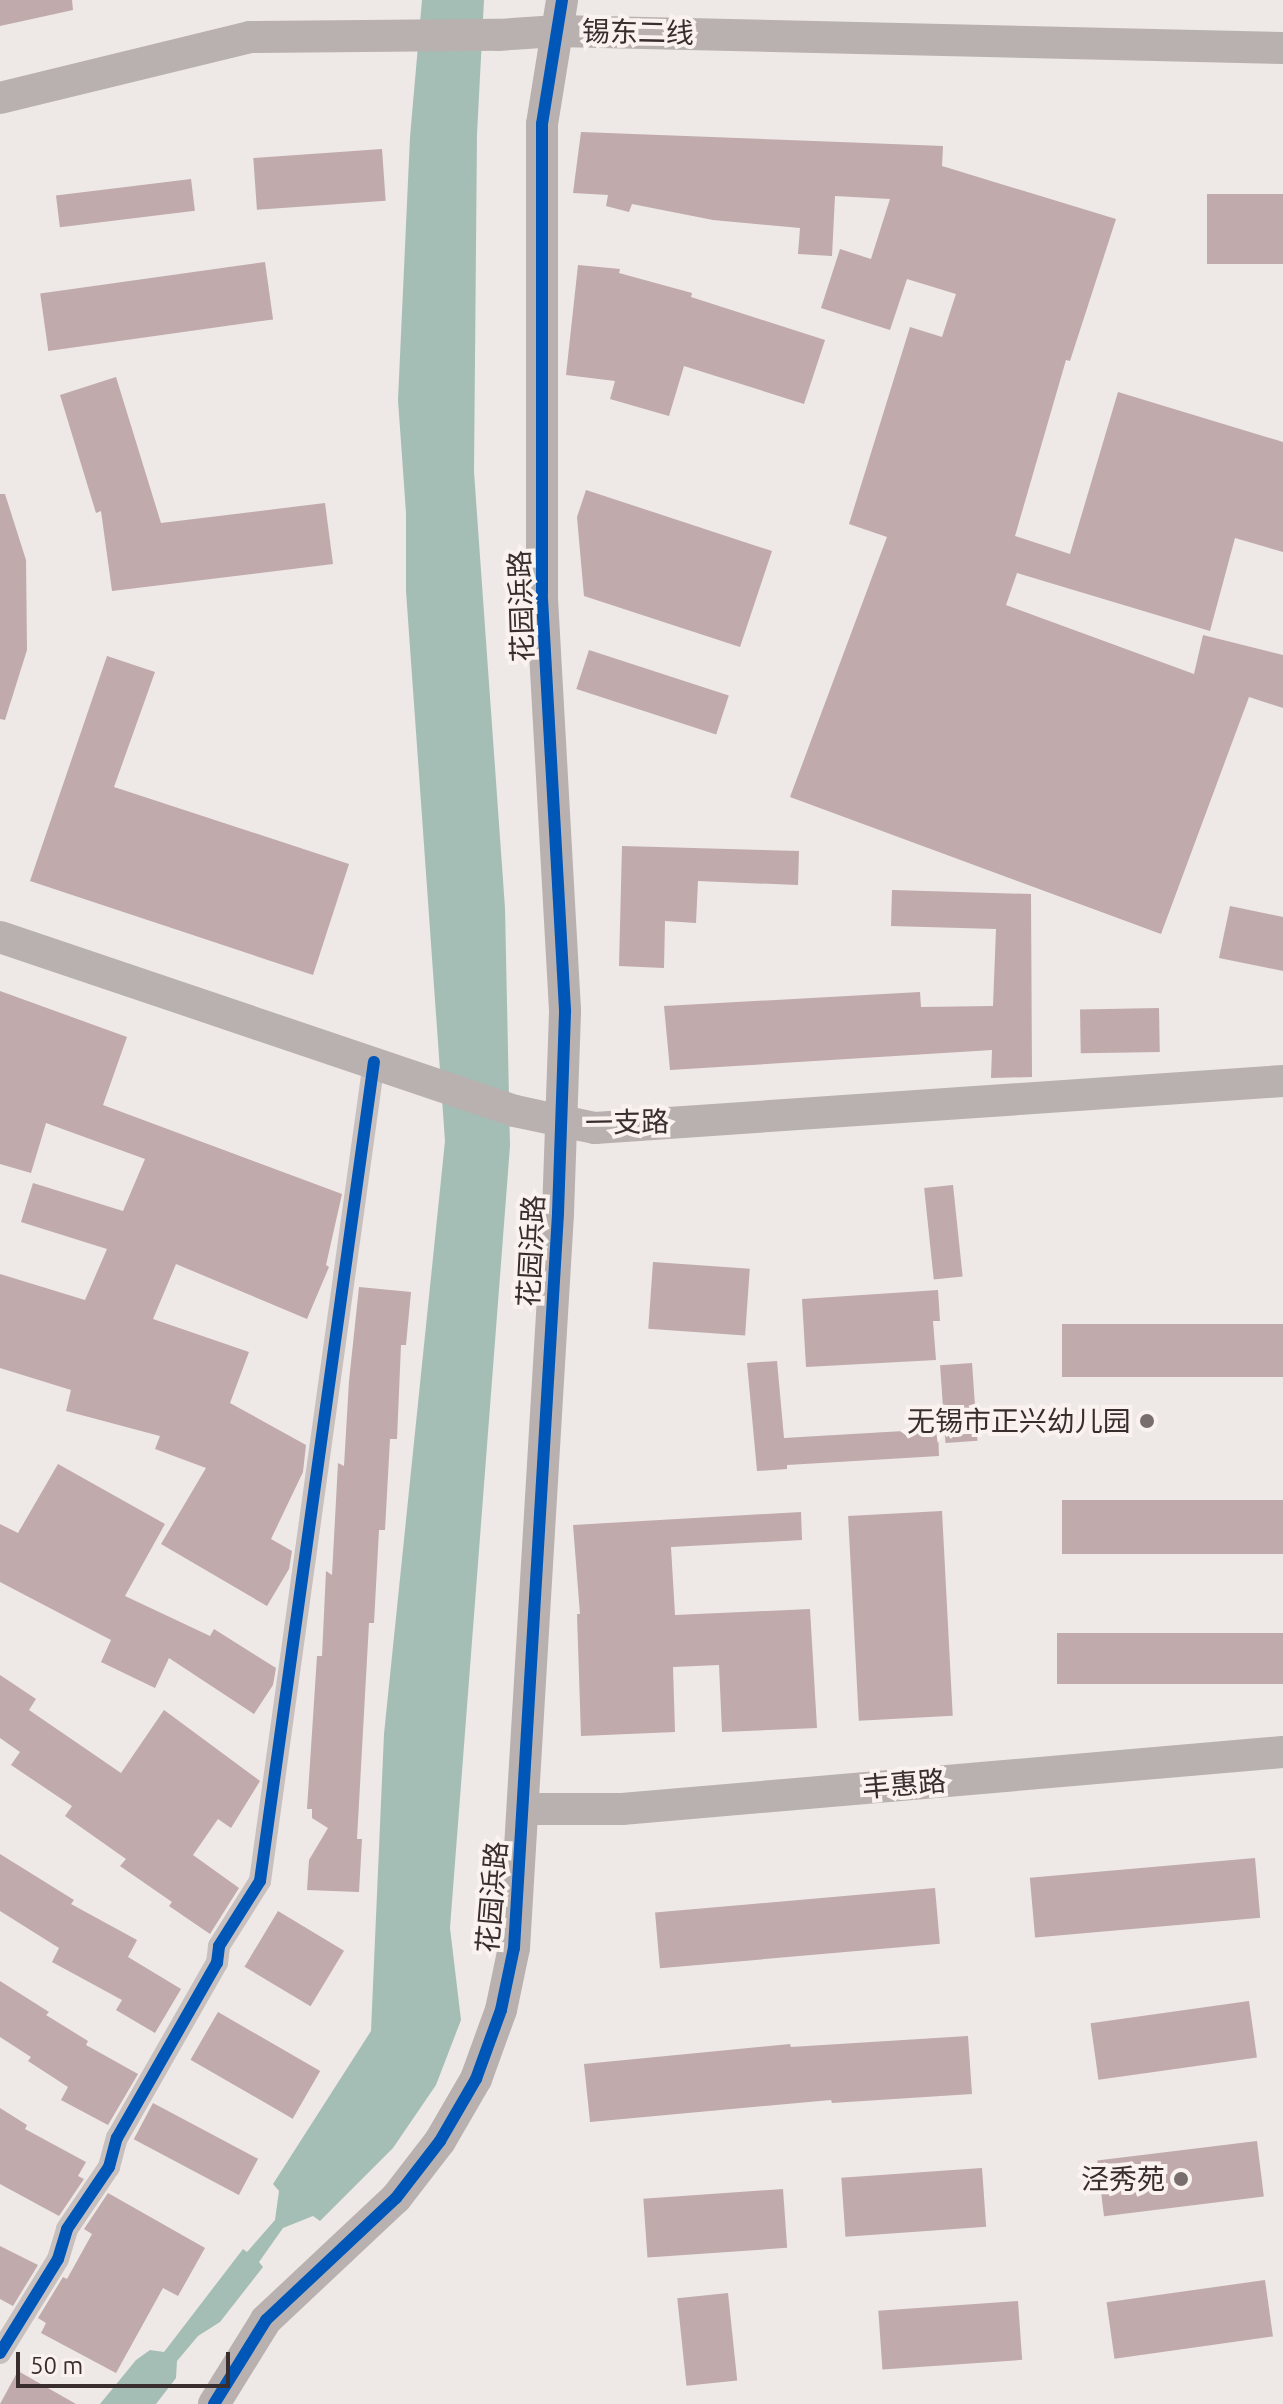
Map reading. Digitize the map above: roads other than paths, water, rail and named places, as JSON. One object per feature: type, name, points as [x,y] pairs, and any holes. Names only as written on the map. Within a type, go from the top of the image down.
[{"type":"street","name":"锡东二线","points":[[0,98],[250,37],[498,35],[560,15],[1283,48]]},
{"type":"street","name":"花园浜路","points":[[214,2404],[266,2320],[396,2198],[440,2141],[476,2079],[501,2010],[514,1948],[524,1809],[565,1010],[542,593],[542,124],[560,15]]},
{"type":"street","name":"一支路","points":[[0,937],[515,1111],[595,1128],[1283,1081]]},
{"type":"street","points":[[0,2353],[58,2259],[67,2229],[109,2167],[117,2138],[217,1963],[219,1946],[260,1881],[374,1062]]},
{"type":"street","name":"丰惠路","points":[[524,1809],[622,1809],[1283,1752]]},
{"type":"place","name":"无锡市正兴幼儿园","points":[[1147,1421]]},
{"type":"place","name":"泾秀苑","points":[[1181,2179]]}]
